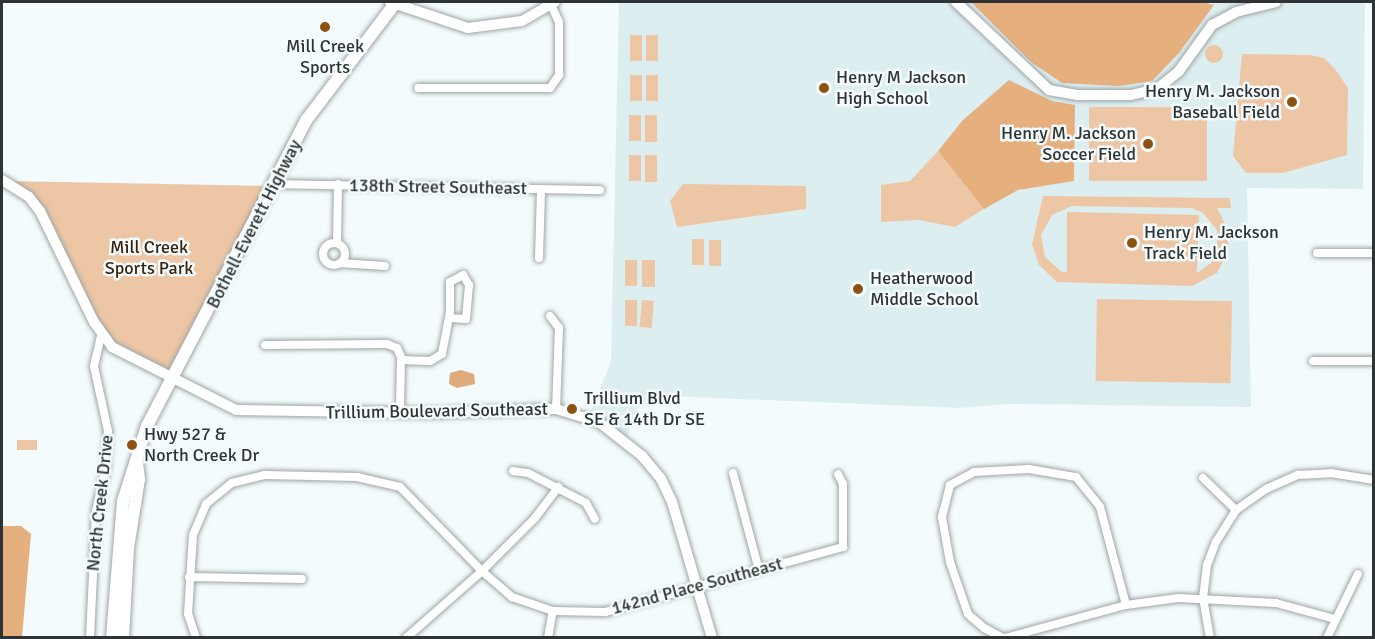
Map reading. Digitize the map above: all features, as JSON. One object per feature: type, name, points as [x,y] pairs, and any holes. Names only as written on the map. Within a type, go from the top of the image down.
[{"type":"main road","name":"Bothell-Everett Highway","points":[[112,638],[123,501],[128,477],[137,462],[147,426],[322,96],[394,2]]},
{"type":"main road","name":"Bothell-Everett Highway","points":[[123,638],[128,548],[139,479],[137,462]]},
{"type":"street","points":[[394,2],[468,28],[522,21],[553,3],[559,22],[559,75],[550,88],[537,90],[418,88]]},
{"type":"street","points":[[956,2],[1049,90],[1077,95],[1131,96],[1157,89],[1179,71],[1212,26],[1236,12],[1276,2]]},
{"type":"street","points":[[2,180],[29,197],[40,211],[101,336],[117,351],[174,378]]},
{"type":"street","name":"138th Street Southeast","points":[[275,184],[600,190]]},
{"type":"street","points":[[338,184],[337,243],[345,254],[340,262]]},
{"type":"street","points":[[539,258],[541,189]]},
{"type":"street","points":[[337,243],[326,245],[323,255],[329,264],[340,262],[385,266]]},
{"type":"street","points":[[1317,253],[1374,253]]},
{"type":"street","points":[[401,360],[430,361],[442,354],[449,318],[450,282],[464,274],[469,285],[466,319],[449,318]]},
{"type":"street","points":[[550,316],[559,328],[556,409]]},
{"type":"street","name":"North Creek Drive","points":[[90,638],[96,510],[106,468],[108,440],[94,366],[101,336]]},
{"type":"street","points":[[265,345],[387,344],[397,348],[401,360],[400,410]]},
{"type":"street","points":[[1313,361],[1374,361]]},
{"type":"street","name":"Trillium Boulevard Southeast","points":[[174,378],[236,410],[556,409],[599,422],[642,456],[661,479],[672,502],[712,638]]},
{"type":"street","points":[[1126,605],[1100,507],[1076,477],[1029,469],[974,472],[950,485],[942,517],[951,562],[968,614],[984,628],[1004,638],[1126,605],[1203,598],[1276,603],[1335,619]]},
{"type":"street","points":[[513,471],[558,487],[586,503],[595,519]]},
{"type":"street","points":[[733,473],[759,570]]},
{"type":"street","points":[[1210,638],[1203,598],[1216,542],[1236,510],[1266,489],[1298,475],[1331,473],[1374,480]]},
{"type":"street","name":"142nd Place Southeast","points":[[189,577],[193,535],[206,504],[231,483],[266,475],[357,477],[400,487],[482,571],[512,597],[553,611],[605,612],[843,547],[843,484],[838,474]]},
{"type":"street","points":[[1203,478],[1236,510]]},
{"type":"street","points":[[406,638],[482,571],[535,518],[558,487]]},
{"type":"street","points":[[1327,638],[1358,574]]},
{"type":"street","points":[[196,638],[188,614],[189,577],[302,579]]},
{"type":"street","points":[[548,638],[553,611]]},
{"type":"shaded area","points":[[619,2],[1365,2],[1363,189],[1247,188],[1251,407],[1008,404],[960,408],[670,396],[639,406],[625,441],[588,419],[611,361]]},
{"type":"shaded area","points":[[971,2],[1202,2],[1214,5],[1179,53],[1152,81],[1119,86],[1062,83],[1031,62]]},
{"type":"shaded area","points":[[1009,80],[1052,101],[1075,105],[1074,181],[1018,190],[984,209],[938,151],[963,120]]},
{"type":"shaded area","points":[[461,370],[474,374],[475,384],[457,388],[449,384],[450,373]]},
{"type":"shaded area","points":[[2,526],[21,526],[31,534],[22,637],[2,637]]},
{"type":"green space","points":[[630,35],[642,35],[642,61],[630,61]]},
{"type":"green space","points":[[646,35],[658,35],[658,61],[646,61]]},
{"type":"green space","points":[[1214,45],[1220,48],[1223,54],[1220,60],[1214,63],[1208,60],[1205,54],[1208,48]]},
{"type":"green space","name":"Henry M. Jackson Baseball Field","points":[[1242,54],[1309,55],[1324,58],[1348,88],[1347,155],[1283,173],[1246,173],[1233,156]]},
{"type":"green space","points":[[630,75],[642,75],[642,101],[630,101]]},
{"type":"green space","points":[[646,75],[658,75],[658,101],[646,101]]},
{"type":"green space","name":"Henry M. Jackson Soccer Field","points":[[1089,107],[1207,107],[1207,181],[1089,181]]},
{"type":"green space","points":[[629,115],[641,115],[641,141],[629,141]]},
{"type":"green space","points":[[645,115],[657,115],[657,142],[645,142]]},
{"type":"green space","points":[[938,151],[984,209],[955,227],[919,220],[881,222],[881,185],[910,181]]},
{"type":"green space","points":[[629,155],[641,155],[641,181],[629,181]]},
{"type":"green space","points":[[645,155],[657,155],[657,182],[645,182]]},
{"type":"green space","name":"Mill Creek Sports Park","points":[[8,181],[272,186],[173,375],[113,346],[102,333],[37,202]]},
{"type":"green space","points":[[683,184],[806,186],[806,209],[677,227],[670,201]]},
{"type":"green space","points":[[1043,196],[1230,198],[1231,208],[1217,208],[1228,229],[1228,252],[1217,273],[1192,286],[1057,282],[1039,265],[1032,244]],"holes":[[[1072,206],[1192,208],[1203,213],[1217,230],[1217,253],[1211,263],[1197,273],[1199,215],[1067,212],[1067,272],[1195,274],[1062,272],[1045,257],[1041,235],[1052,215]]]},
{"type":"green space","points":[[692,239],[704,239],[704,265],[692,265]]},
{"type":"green space","points":[[709,240],[721,240],[721,266],[709,266]]},
{"type":"green space","points":[[625,260],[637,260],[637,286],[625,286]]},
{"type":"green space","points":[[642,260],[655,260],[655,287],[642,287]]},
{"type":"green space","points":[[1097,299],[1232,301],[1231,383],[1096,381]]},
{"type":"green space","points":[[625,300],[637,300],[637,326],[625,326]]},
{"type":"green space","points":[[642,300],[654,301],[652,328],[640,327]]},
{"type":"green space","points":[[17,440],[37,440],[37,450],[17,450]]},
{"type":"place","name":"Mill Creek Sports","points":[[325,27]]},
{"type":"place","name":"Henry M Jackson High School","points":[[824,88]]},
{"type":"place","name":"Henry M. Jackson Baseball Field","points":[[1292,102]]},
{"type":"place","name":"Henry M. Jackson Soccer Field","points":[[1148,144]]},
{"type":"place","name":"Henry M. Jackson Track Field","points":[[1132,243]]},
{"type":"place","name":"Heatherwood Middle School","points":[[858,289]]},
{"type":"place","name":"Trillium Blvd SE & 14th Dr SE","points":[[572,409]]},
{"type":"place","name":"Hwy 527 & North Creek Dr","points":[[132,445]]}]
